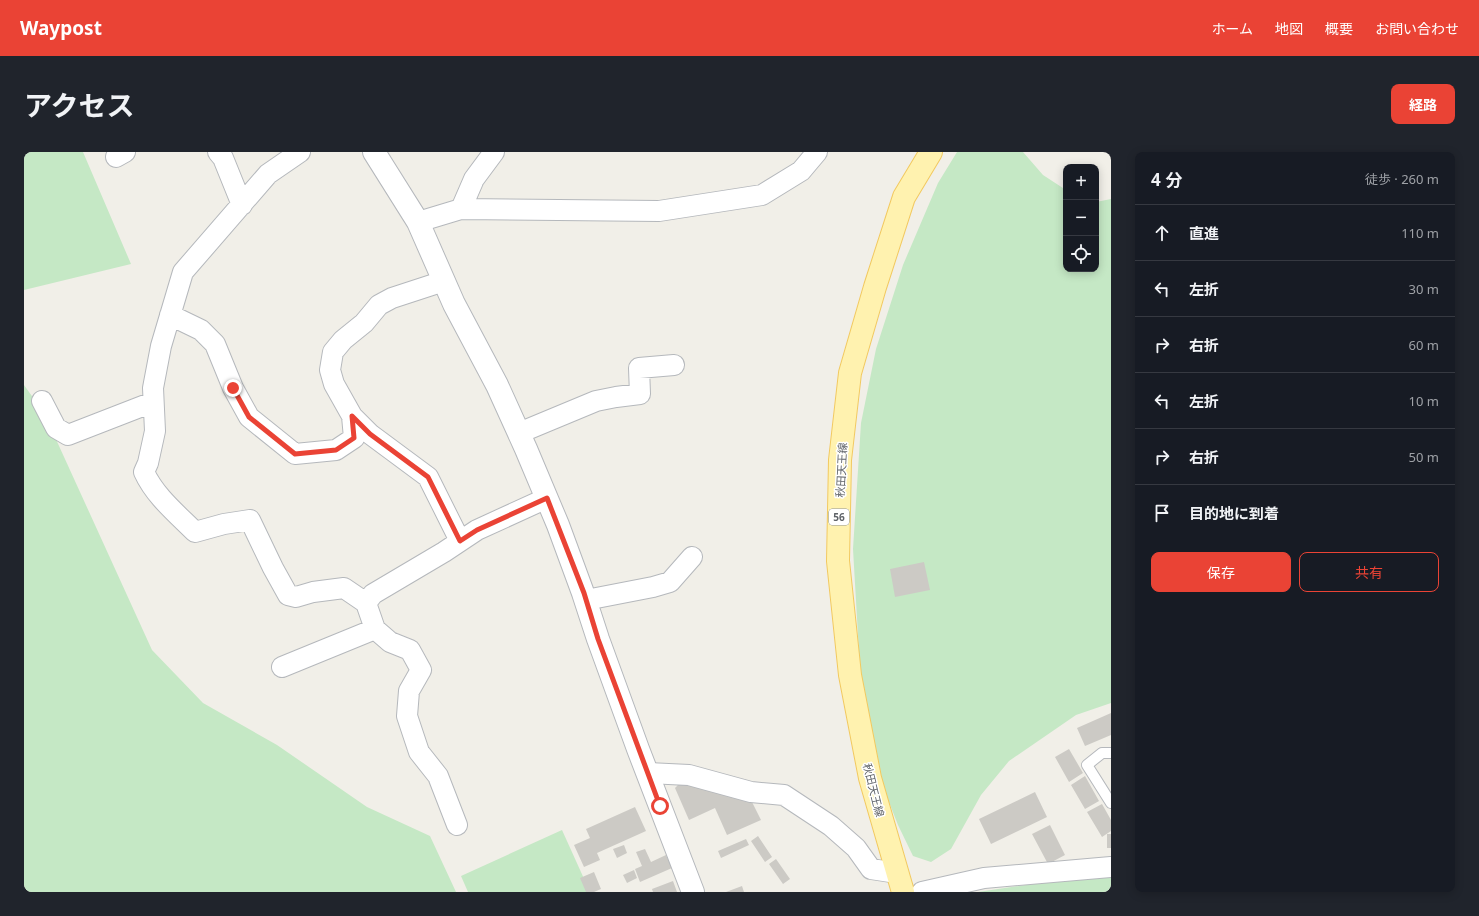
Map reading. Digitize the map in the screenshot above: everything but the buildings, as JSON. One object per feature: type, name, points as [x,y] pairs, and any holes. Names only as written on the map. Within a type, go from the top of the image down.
[{"type":"main road","name":"秋田天王線","points":[[900,882],[870,778],[850,675],[838,561],[840,460],[850,373],[875,287],[904,197],[931,152]]},
{"type":"street","points":[[218,152],[223,158],[242,205]]},
{"type":"street","points":[[300,152],[268,174],[183,272],[161,346],[152,388],[155,431],[148,463],[144,472],[149,482],[162,500],[195,532],[224,524],[250,520],[288,595],[296,597],[313,592],[344,588],[366,602],[375,629],[390,642],[410,650],[421,670],[409,691],[407,716],[419,752],[438,776],[457,825]]},
{"type":"street","points":[[374,152],[418,222],[454,304],[519,433],[547,498],[586,600],[598,639],[693,892]]},
{"type":"street","points":[[461,209],[474,179],[494,152]]},
{"type":"street","points":[[418,222],[461,209],[659,211],[747,197],[762,194],[801,171],[817,152]]},
{"type":"street","points":[[444,281],[392,298],[379,305],[364,323],[343,340],[333,352],[330,370],[334,384],[352,416],[370,434],[428,477],[460,541]]},
{"type":"street","points":[[170,314],[200,330],[215,344],[233,388],[249,417],[295,454],[336,450],[354,438],[352,416]]},
{"type":"street","points":[[519,433],[596,401],[640,394],[639,368],[674,365]]},
{"type":"street","points":[[42,401],[56,428],[68,435],[153,402]]},
{"type":"street","points":[[366,602],[372,594],[444,552],[477,530],[547,498]]},
{"type":"street","points":[[586,600],[653,587],[670,582],[692,557]]},
{"type":"street","points":[[282,667],[375,629]]},
{"type":"street","points":[[648,773],[689,775],[751,792],[784,795],[831,826],[856,848],[871,869],[900,882]]},
{"type":"street","points":[[922,892],[984,878],[1111,867]]},
{"type":"lane","points":[[1111,753],[1102,753],[1087,765],[1111,803]]},
{"type":"green space","points":[[24,152],[83,152],[131,264],[24,290]]},
{"type":"green space","points":[[957,152],[1023,152],[1043,175],[1063,188],[1063,272],[1099,272],[1099,201],[1111,199],[1111,703],[1076,715],[1009,761],[981,795],[951,849],[931,862],[913,856],[898,825],[880,779],[860,670],[853,549],[861,423],[876,349],[903,265],[938,183]]},
{"type":"green space","points":[[24,385],[44,413],[152,650],[203,703],[277,745],[367,807],[430,836],[456,892],[24,892]]},
{"type":"green space","points":[[562,830],[590,892],[468,892],[461,876]]},
{"type":"green space","points":[[1107,873],[1111,875],[1111,892],[978,892]]},
{"type":"route","points":[[233,388],[249,417],[295,454],[336,450],[354,438],[352,416],[370,434],[391,451],[428,477],[460,541],[477,530],[547,498],[584,593],[598,639],[660,806]]}]
